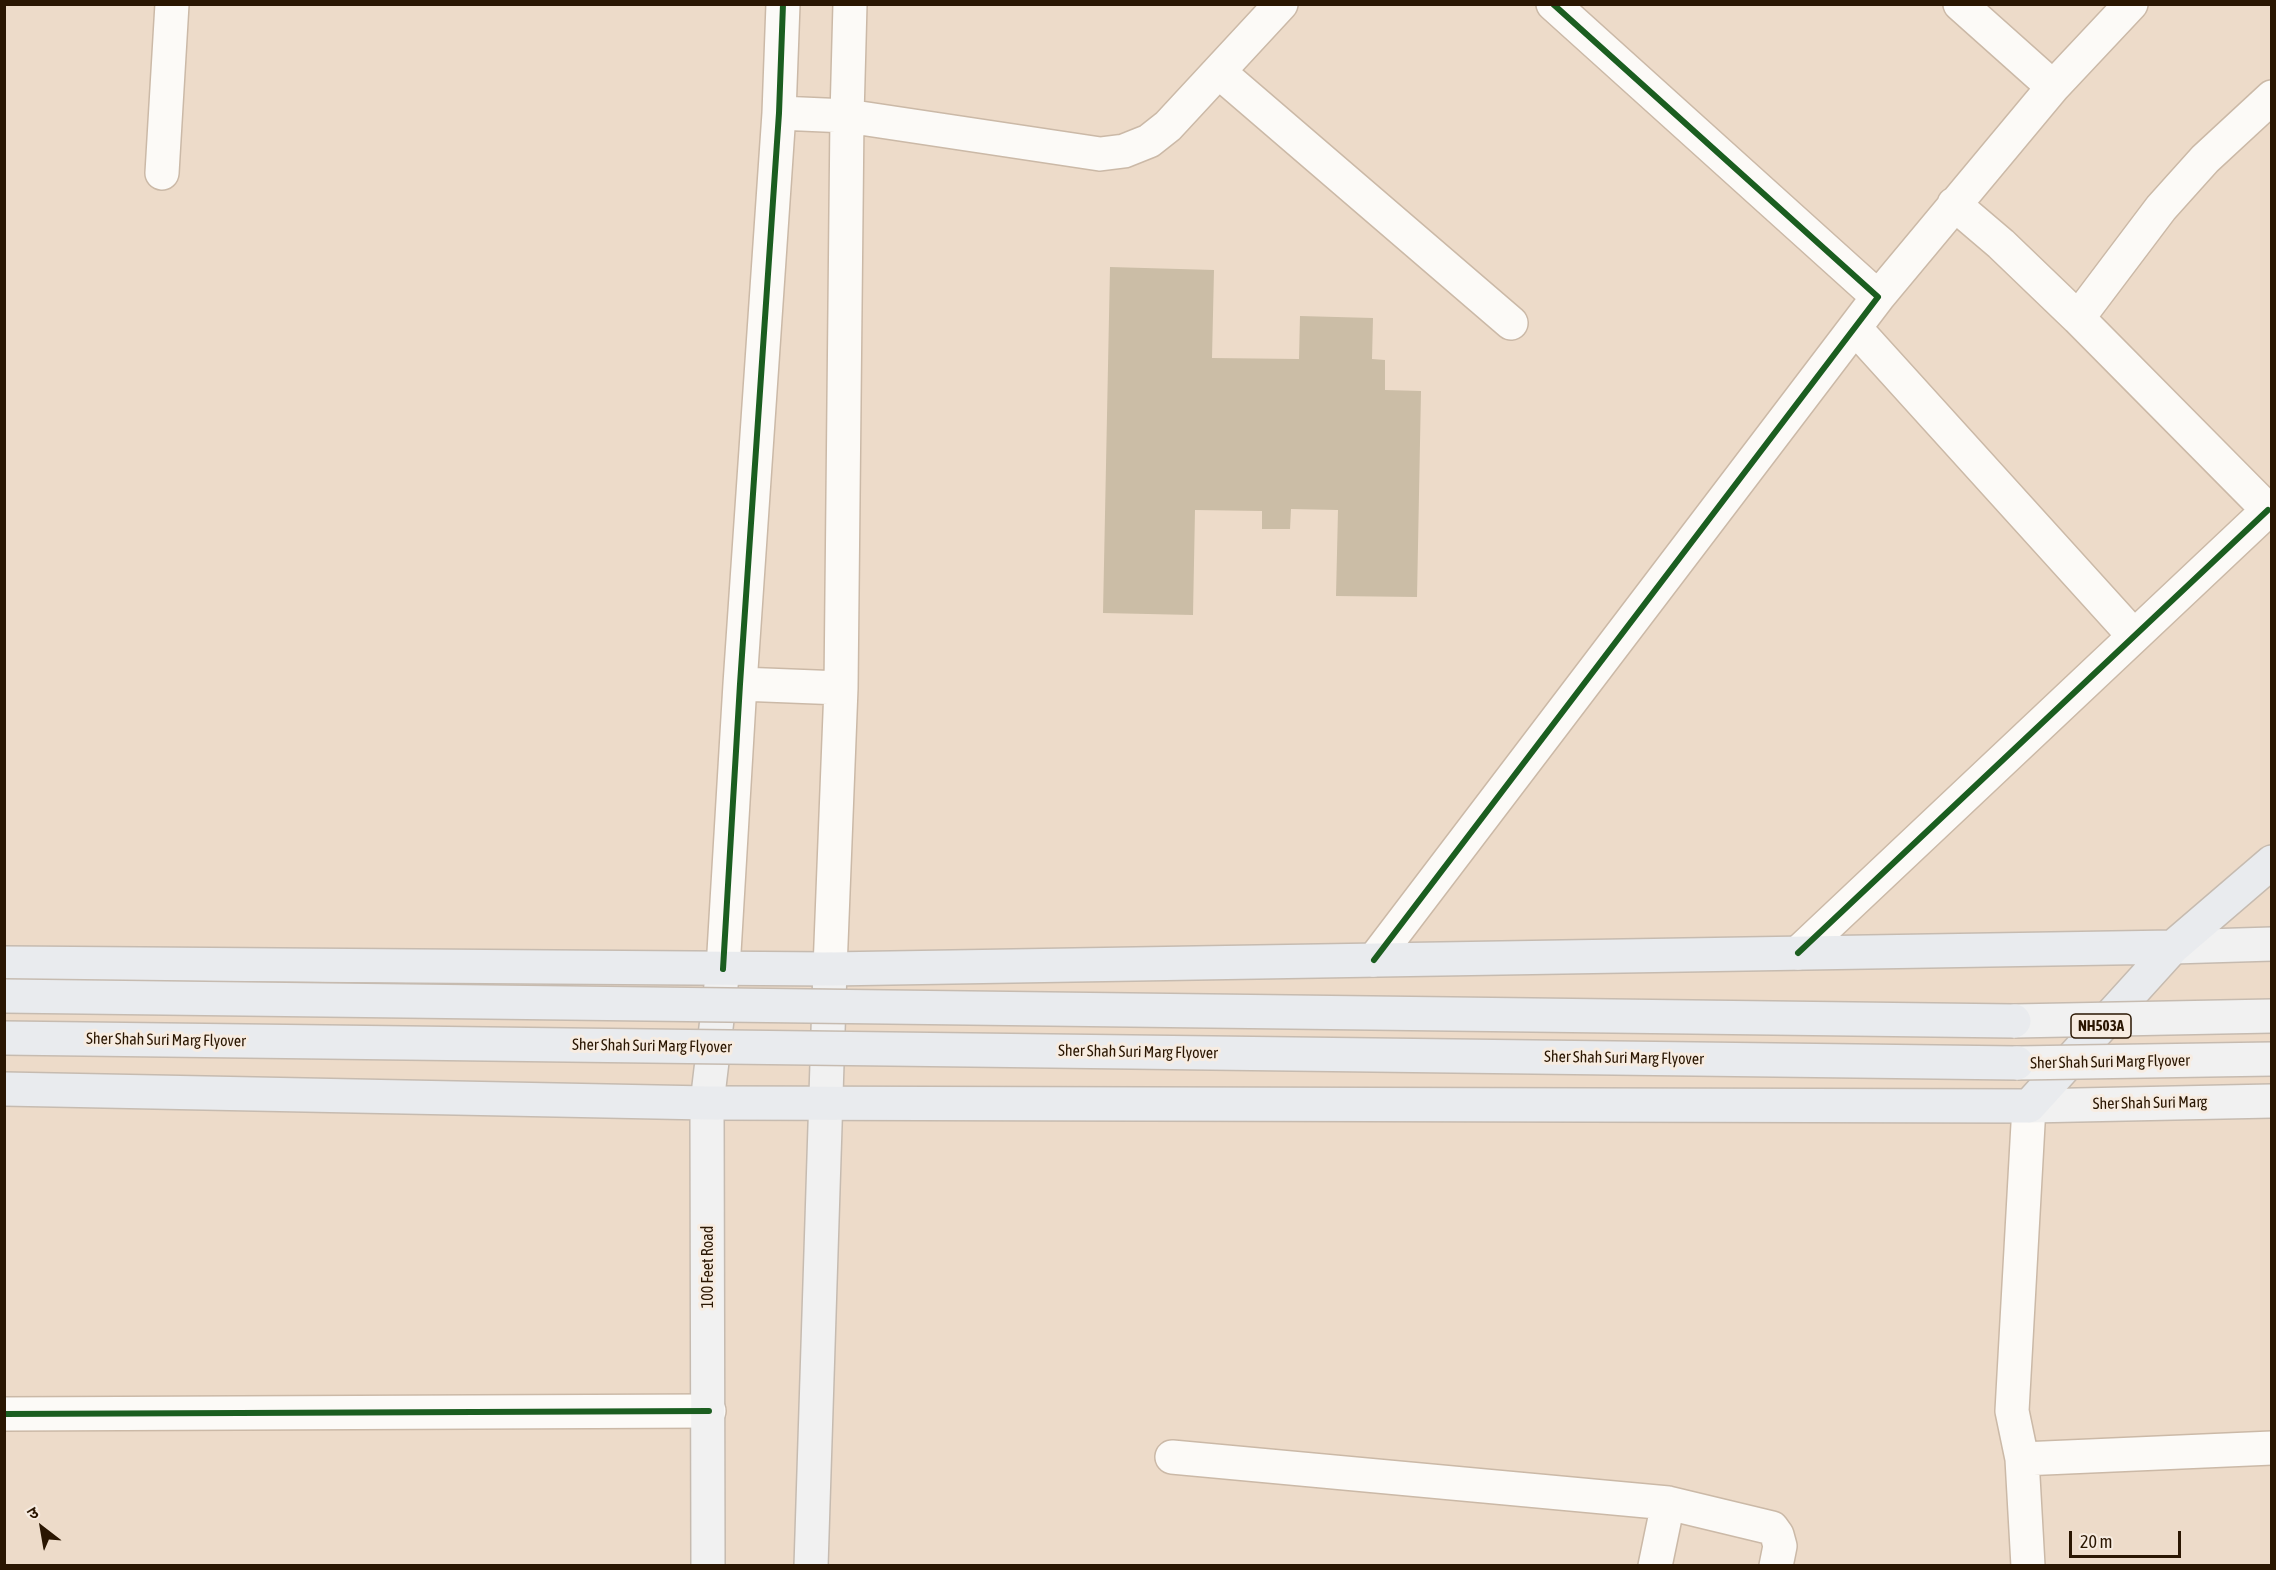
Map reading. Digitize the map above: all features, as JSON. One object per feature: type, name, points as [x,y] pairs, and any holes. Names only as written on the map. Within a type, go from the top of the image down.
[{"type":"highway","name":"NH503A","points":[[2030,1106],[2173,947],[2271,862]]},
{"type":"highway","points":[[4,963],[830,969],[2173,947]]},
{"type":"highway","points":[[4,996],[2014,1021]]},
{"type":"highway","name":"Sher Shah Suri Marg Flyover","points":[[4,1038],[2017,1063]]},
{"type":"highway","points":[[4,1089],[707,1103],[2030,1106]]},
{"type":"main road","points":[[2173,947],[2271,944]]},
{"type":"main road","name":"100 Feet Road","points":[[708,1566],[707,1103],[723,969]]},
{"type":"main road","points":[[811,1566],[830,969]]},
{"type":"main road","points":[[2014,1021],[2271,1016]]},
{"type":"main road","name":"Sher Shah Suri Marg Flyover","points":[[2017,1063],[2271,1059]]},
{"type":"main road","name":"Sher Shah Suri Marg","points":[[2030,1106],[2271,1101]]},
{"type":"street","points":[[162,173],[172,4]]},
{"type":"street","points":[[723,969],[779,113],[783,4]]},
{"type":"street","points":[[830,969],[841,688],[850,4]]},
{"type":"street","points":[[779,113],[847,116],[1100,154],[1124,150],[1149,141],[1168,126],[1281,4]]},
{"type":"street","points":[[1552,4],[1878,297]]},
{"type":"street","points":[[1960,4],[2053,87]]},
{"type":"street","points":[[1374,960],[1878,297],[2053,87],[2131,4]]},
{"type":"street","points":[[1219,72],[1511,323]]},
{"type":"street","points":[[2078,318],[2161,208],[2205,159],[2271,97]]},
{"type":"street","points":[[1798,953],[2134,636],[2270,512],[2078,318],[2001,244],[1954,204]]},
{"type":"street","points":[[1855,328],[2134,636]]},
{"type":"street","points":[[740,684],[841,688]]},
{"type":"street","points":[[2028,1566],[2022,1459],[2012,1411],[2030,1106]]},
{"type":"street","points":[[4,1414],[709,1411]]},
{"type":"street","points":[[2022,1459],[2271,1448]]},
{"type":"street","points":[[1172,1457],[1668,1503],[1772,1528],[1780,1545],[1776,1566]]},
{"type":"street","points":[[1655,1566],[1668,1503]]},
{"type":"building","points":[[1110,267],[1214,270],[1212,358],[1299,359],[1300,316],[1373,318],[1372,359],[1385,360],[1385,390],[1421,391],[1417,597],[1336,596],[1338,510],[1291,509],[1290,529],[1262,529],[1262,511],[1195,510],[1193,615],[1103,613]]},
{"type":"cycle path","points":[[723,969],[779,113],[783,4]]},
{"type":"cycle path","points":[[1374,960],[1878,297],[1553,4]]},
{"type":"cycle path","points":[[1798,953],[2268,510]]},
{"type":"cycle path","points":[[4,1414],[709,1411]]}]
